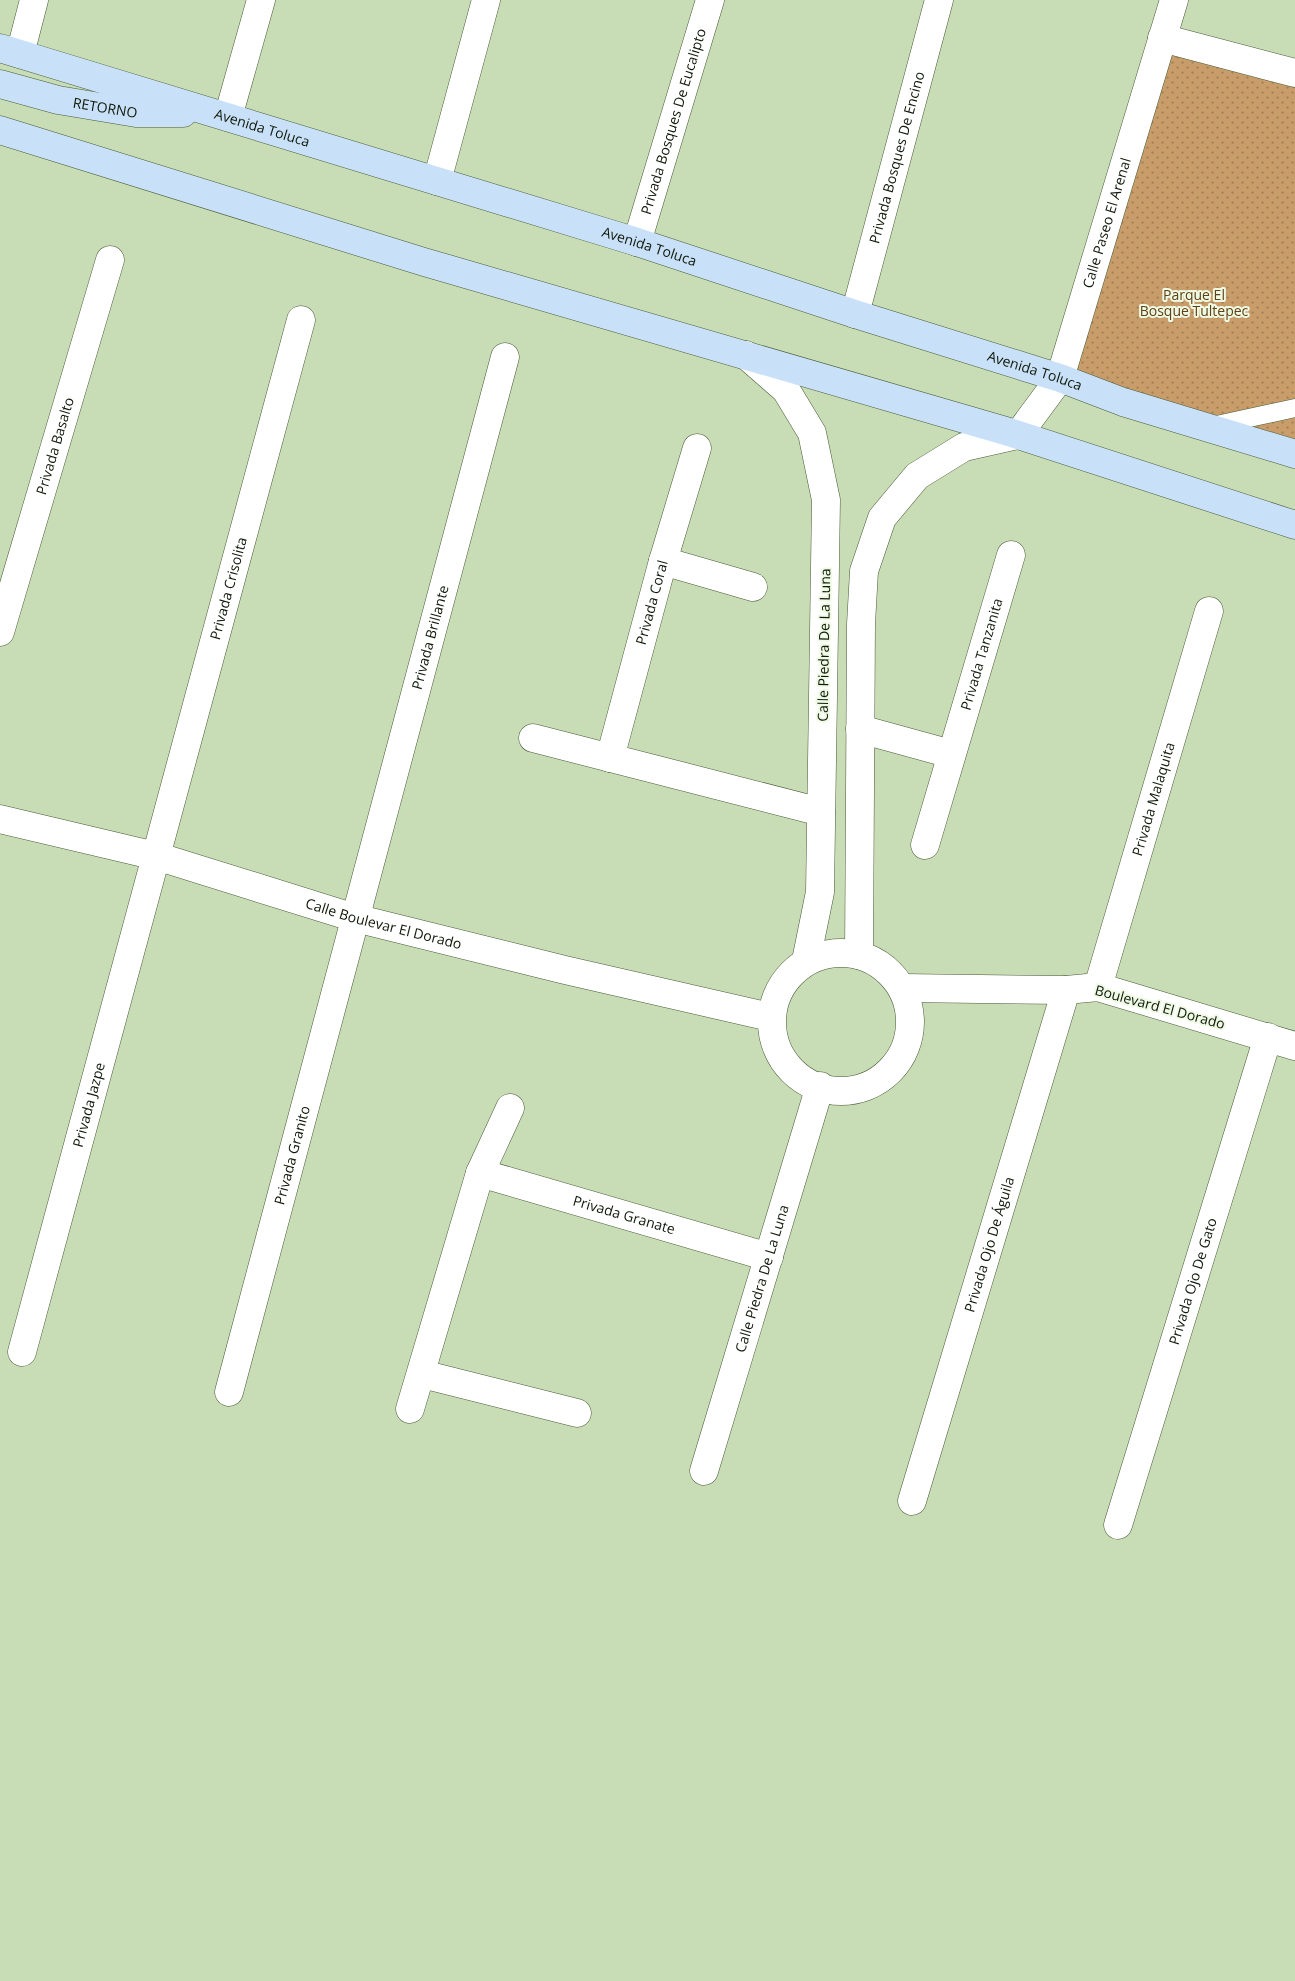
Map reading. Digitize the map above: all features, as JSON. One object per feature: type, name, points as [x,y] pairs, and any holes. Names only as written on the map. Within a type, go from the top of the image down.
[{"type":"main road","name":"Avenida Toluca","points":[[10,51],[637,242],[855,314],[1060,378],[1123,402],[1295,454]]},
{"type":"main road","name":"RETORNO","points":[[0,84],[58,100],[136,112],[220,115]]},
{"type":"main road","points":[[0,130],[424,262],[1018,435],[1295,524]]},
{"type":"street","points":[[10,51],[34,0]]},
{"type":"street","points":[[220,115],[261,0]]},
{"type":"street","points":[[437,181],[486,0]]},
{"type":"street","name":"Privada Bosques De Eucalipto","points":[[637,242],[710,0]]},
{"type":"street","name":"Privada Bosques De Encino","points":[[855,314],[939,0]]},
{"type":"street","name":"Calle Paseo El Arenal","points":[[1018,435],[1060,378],[1174,0]]},
{"type":"street","points":[[1162,38],[1295,73]]},
{"type":"street","name":"Privada Basalto","points":[[0,632],[110,260]]},
{"type":"street","name":"Privada Crisolita","points":[[156,856],[300,320]]},
{"type":"street","name":"Calle Piedra De La Luna","points":[[746,355],[786,390],[812,433],[826,500],[820,892],[806,960]]},
{"type":"street","name":"Privada Brillante","points":[[356,918],[505,356]]},
{"type":"street","points":[[859,954],[860,729],[864,571],[882,518],[917,476],[964,446],[1018,435]]},
{"type":"street","name":"Privada Coral","points":[[610,758],[663,561],[696,448]]},
{"type":"street","name":"Privada Tanzanita","points":[[925,845],[950,754],[1011,555]]},
{"type":"street","points":[[663,561],[753,587]]},
{"type":"street","name":"Privada Malaquita","points":[[1098,987],[1209,611]]},
{"type":"street","points":[[860,729],[950,754]]},
{"type":"street","points":[[533,738],[821,812]]},
{"type":"street","name":"Calle Boulevar El Dorado","points":[[0,819],[156,856],[356,918],[565,970],[770,1017]]},
{"type":"street","name":"Privada Jazpe","points":[[22,1352],[156,856]]},
{"type":"street","name":"Privada Granito","points":[[229,1392],[356,918]]},
{"type":"street","points":[[832,952],[859,954],[884,967],[902,988],[911,1024],[900,1060],[873,1084],[837,1092],[802,1080],[777,1053],[770,1017],[781,984],[806,960],[832,952]]},
{"type":"street","name":"Boulevard El Dorado","points":[[902,988],[1066,990],[1098,987],[1287,1038]]},
{"type":"street","name":"Privada Ojo De Águila","points":[[912,1501],[1066,990]]},
{"type":"street","name":"Privada Ojo De Gato","points":[[1118,1525],[1287,1038]]},
{"type":"street","name":"Calle Piedra De La Luna","points":[[704,1471],[820,1086]]},
{"type":"street","points":[[410,1409],[422,1374],[480,1173],[510,1108]]},
{"type":"street","name":"Privada Granate","points":[[480,1173],[769,1256]]},
{"type":"street","points":[[422,1374],[578,1413]]},
{"type":"lane","points":[[1206,427],[1295,408]]},
{"type":"green space","name":"Parque El Bosque Tultepec","points":[[1166,42],[1295,79],[1295,439],[1069,373]]}]
